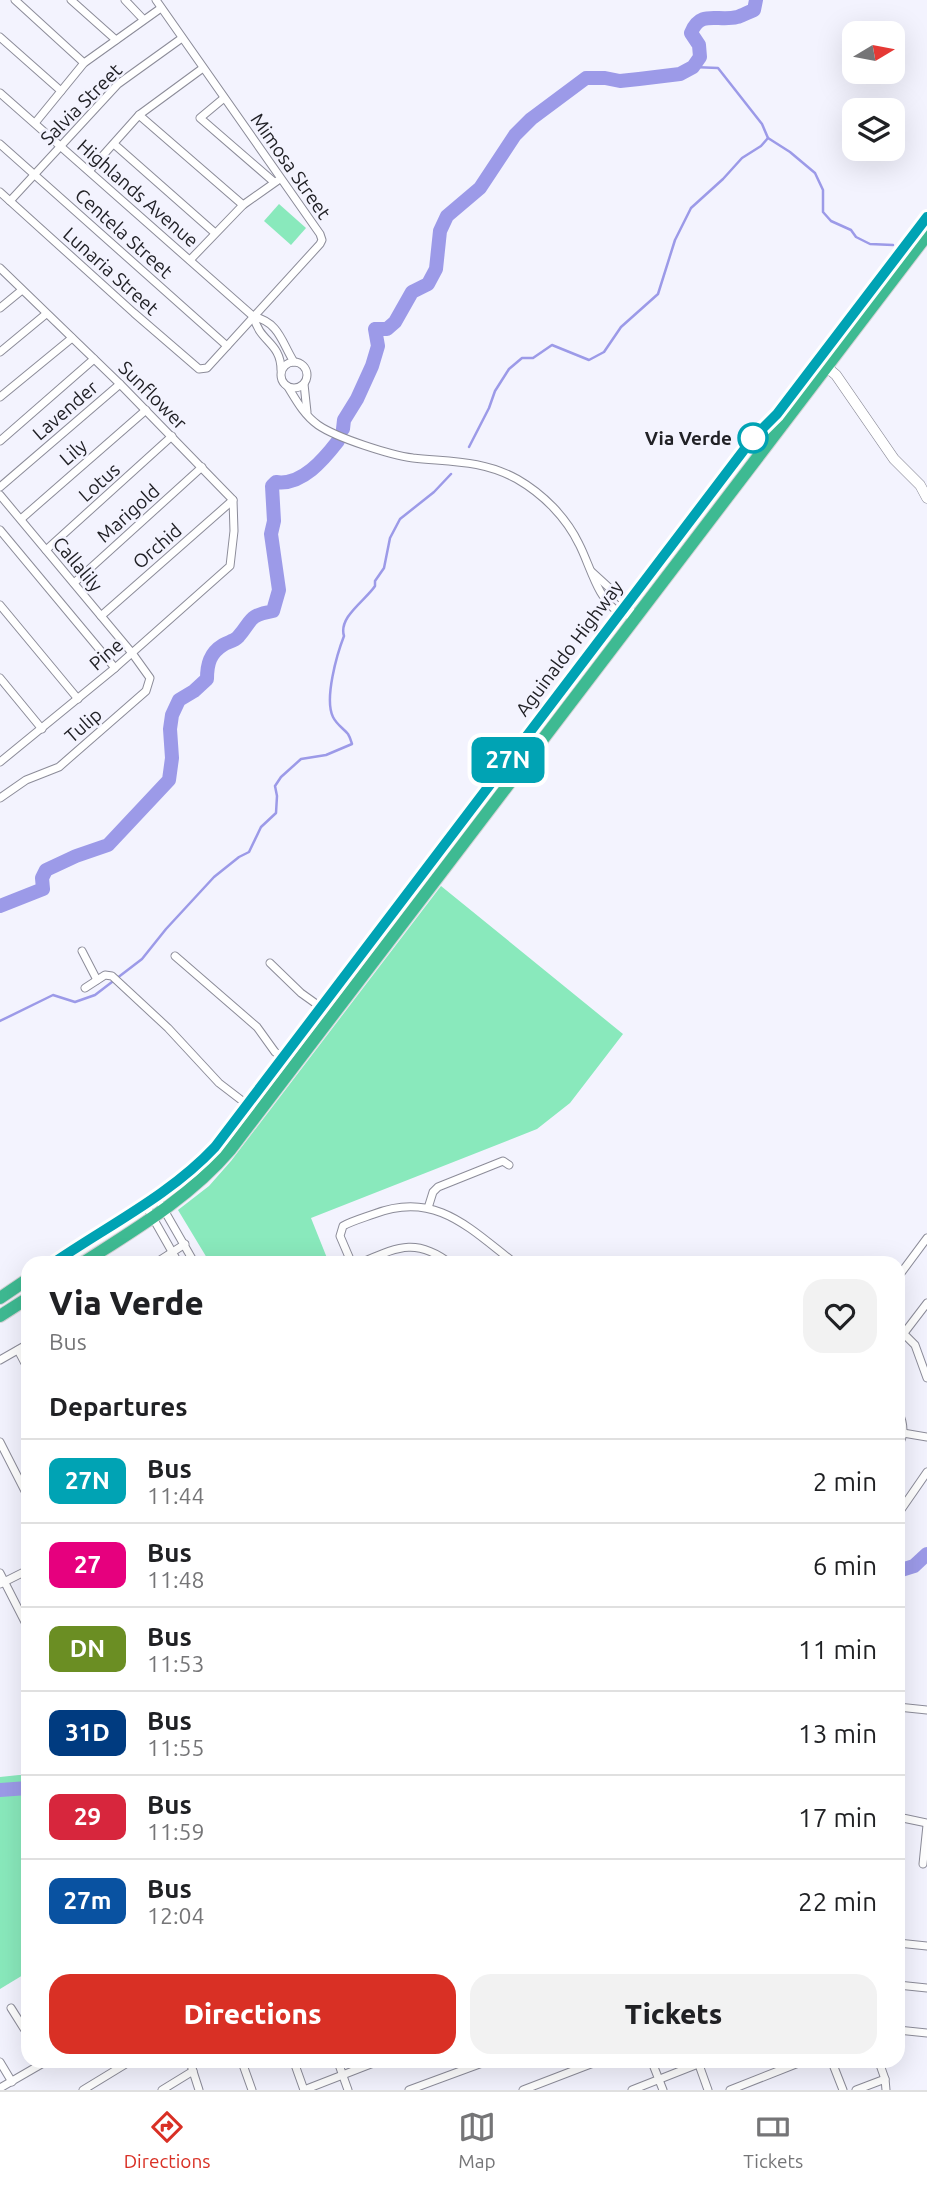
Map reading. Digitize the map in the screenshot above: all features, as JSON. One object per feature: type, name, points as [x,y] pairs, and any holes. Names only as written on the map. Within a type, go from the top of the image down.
[{"type":"highway","name":"Aguinaldo Highway","points":[[93,1256],[190,1190],[215,1167],[258,1114],[635,617],[926,220]]},
{"type":"highway","name":"Aguinaldo Highway","points":[[64,1256],[151,1200],[199,1163],[215,1147],[753,438],[821,363],[927,235]]},
{"type":"highway","points":[[386,922],[397,931]]},
{"type":"highway","points":[[0,1298],[21,1284]]},
{"type":"highway","points":[[0,1316],[21,1302]]},
{"type":"street","points":[[15,0],[84,64]]},
{"type":"street","points":[[71,0],[116,40]]},
{"type":"street","points":[[125,0],[143,19]]},
{"type":"street","name":"Mimosa Street","points":[[156,0],[225,98],[277,181],[322,240],[228,346],[203,369]]},
{"type":"street","points":[[34,123],[84,64],[161,8]]},
{"type":"street","points":[[0,37],[61,91]]},
{"type":"street","name":"Salvia Street","points":[[10,201],[118,84],[182,38]]},
{"type":"street","points":[[89,172],[139,115],[203,68]]},
{"type":"street","name":"Highlands Avenue","points":[[0,93],[254,317],[271,324],[295,362]]},
{"type":"street","points":[[190,260],[243,205],[277,181],[200,118],[225,98]]},
{"type":"street","points":[[139,115],[243,205]]},
{"type":"street","name":"Centela Street","points":[[0,144],[228,346]]},
{"type":"street","points":[[114,144],[215,233]]},
{"type":"street","name":"Lunaria Street","points":[[0,192],[134,313],[199,369],[203,369]]},
{"type":"street","name":"Sunflower","points":[[0,268],[120,384],[233,500]]},
{"type":"street","points":[[0,309],[22,290]]},
{"type":"street","points":[[0,352],[46,314]]},
{"type":"street","name":"Highlands Avenue","points":[[254,317],[256,327],[279,353],[281,372]]},
{"type":"street","points":[[0,397],[72,338]]},
{"type":"street","points":[[0,441],[94,359]]},
{"type":"street","points":[[308,416],[304,401],[307,376],[305,368],[295,362],[286,365],[281,372],[282,380],[308,416],[328,430],[410,457],[469,462],[516,478],[557,511],[579,543],[598,588],[613,607],[624,609],[635,617]]},
{"type":"street","points":[[821,363],[836,375],[894,458],[920,485],[927,498]]},
{"type":"street","name":"Lavender","points":[[0,487],[120,384]]},
{"type":"street","points":[[288,387],[296,388],[304,384]]},
{"type":"street","name":"Lily","points":[[20,519],[146,410]]},
{"type":"street","name":"Lotus","points":[[46,550],[172,436]]},
{"type":"street","name":"Marigold","points":[[74,583],[202,467]]},
{"type":"street","name":"Callalily","points":[[0,495],[132,653]]},
{"type":"street","name":"Pine","points":[[3,760],[115,668],[230,566],[234,531],[233,500]]},
{"type":"street","name":"Orchid","points":[[101,616],[233,500]]},
{"type":"street","points":[[0,530],[115,668]]},
{"type":"street","points":[[0,604],[78,699]]},
{"type":"street","name":"Tulip","points":[[0,798],[26,780],[59,766],[146,691],[150,678],[132,653]]},
{"type":"street","points":[[0,678],[42,729]]},
{"type":"street","points":[[0,750],[3,760]]},
{"type":"street","points":[[82,951],[97,980]]},
{"type":"street","points":[[175,956],[257,1027],[275,1052],[295,1066]]},
{"type":"street","points":[[270,963],[301,993],[332,1016]]},
{"type":"street","points":[[85,988],[105,975],[112,976],[168,1028],[219,1083],[258,1114]]},
{"type":"street","points":[[428,1208],[433,1192],[438,1187],[503,1161],[509,1165]]},
{"type":"street","points":[[151,1200],[164,1210],[191,1256]]},
{"type":"street","points":[[151,1200],[153,1217],[175,1256]]},
{"type":"street","points":[[349,1256],[340,1236],[343,1226],[384,1210],[404,1207],[428,1208],[458,1220],[505,1256]]},
{"type":"street","points":[[905,1268],[927,1238]]},
{"type":"street","points":[[166,1256],[185,1244]]},
{"type":"street","points":[[378,1256],[411,1246],[441,1256]]},
{"type":"street","points":[[905,1333],[927,1303]]},
{"type":"street","points":[[905,1335],[915,1345],[927,1378]]},
{"type":"street","points":[[0,1360],[21,1348]]},
{"type":"street","points":[[18,1350],[21,1356]]},
{"type":"street","points":[[905,1433],[927,1437]]},
{"type":"street","points":[[0,1442],[21,1483]]},
{"type":"street","points":[[905,1503],[927,1472]]},
{"type":"street","points":[[0,1573],[2,1583],[21,1616]]},
{"type":"street","points":[[2,1583],[21,1574]]},
{"type":"street","points":[[905,1708],[927,1710]]},
{"type":"street","points":[[905,1819],[927,1824],[923,1864]]},
{"type":"street","points":[[905,1945],[927,1947]]},
{"type":"street","points":[[905,1986],[927,1988]]},
{"type":"street","points":[[11,2008],[21,2024]]},
{"type":"street","points":[[905,2031],[927,2033]]},
{"type":"street","points":[[0,2062],[12,2082]]},
{"type":"street","points":[[0,2088],[35,2068]]},
{"type":"street","points":[[83,2090],[120,2068]]},
{"type":"street","points":[[192,2068],[199,2090]]},
{"type":"street","points":[[244,2068],[252,2090]]},
{"type":"street","points":[[296,2068],[304,2090],[360,2068]]},
{"type":"street","points":[[340,2068],[348,2090]]},
{"type":"street","points":[[409,2090],[469,2068]]},
{"type":"street","points":[[523,2090],[580,2068]]},
{"type":"street","points":[[654,2068],[663,2090]]},
{"type":"street","points":[[632,2090],[686,2068]]},
{"type":"street","points":[[700,2068],[709,2090]]},
{"type":"street","points":[[730,2090],[786,2068]]},
{"type":"street","points":[[834,2068],[843,2090]]},
{"type":"street","points":[[881,2068],[886,2090]]},
{"type":"street","points":[[162,2090],[193,2071]]},
{"type":"street","points":[[856,2090],[885,2079]]},
{"type":"green space","points":[[279,204],[306,228],[291,245],[264,221]]},
{"type":"green space","points":[[441,886],[623,1034],[570,1103],[537,1129],[311,1218],[326,1256],[206,1256],[178,1210],[209,1186],[231,1161]]},
{"type":"green space","points":[[21,1775],[21,1976],[0,1989],[0,1777]]},
{"type":"waterway","points":[[343,429],[344,420],[372,366],[378,346],[375,329],[387,329],[395,322],[412,292],[428,284],[436,269],[440,231],[447,216],[480,188],[515,135],[531,119],[586,78],[620,81],[680,74],[693,67],[700,57],[699,45],[691,33],[699,21],[741,16],[754,10],[756,0]]},
{"type":"waterway","points":[[693,67],[718,68],[762,124],[768,138],[815,173],[823,190],[823,212],[831,221],[851,230],[856,237],[870,244],[893,245]]},
{"type":"waterway","points":[[469,447],[495,391],[509,369],[522,358],[533,358],[552,345],[589,360],[604,352],[621,327],[658,294],[675,240],[691,208],[742,158],[768,138]]},
{"type":"waterway","points":[[0,906],[43,889],[42,878],[46,870],[108,845],[169,780],[172,758],[170,729],[172,715],[179,700],[207,679],[210,659],[219,648],[235,640],[254,617],[273,611],[279,590],[271,534],[274,521],[272,486],[276,482],[295,480],[312,470],[338,441]]},
{"type":"waterway","points":[[0,1021],[53,995],[75,1002],[95,995],[142,959],[214,877],[249,852],[261,827],[276,813],[275,786],[281,777],[301,759],[326,755],[352,744],[348,734],[333,717],[330,699],[345,622],[375,586],[375,581],[384,568],[390,538],[400,519],[434,492],[451,474]]},
{"type":"waterway","points":[[905,1569],[914,1566],[927,1554]]},
{"type":"waterway","points":[[0,1790],[21,1788]]},
{"type":"bus line","name":"27N","points":[[64,1256],[182,1178],[215,1147],[753,438],[777,414],[927,217]]},
{"type":"place","name":"Via Verde","points":[[753,438]]}]
